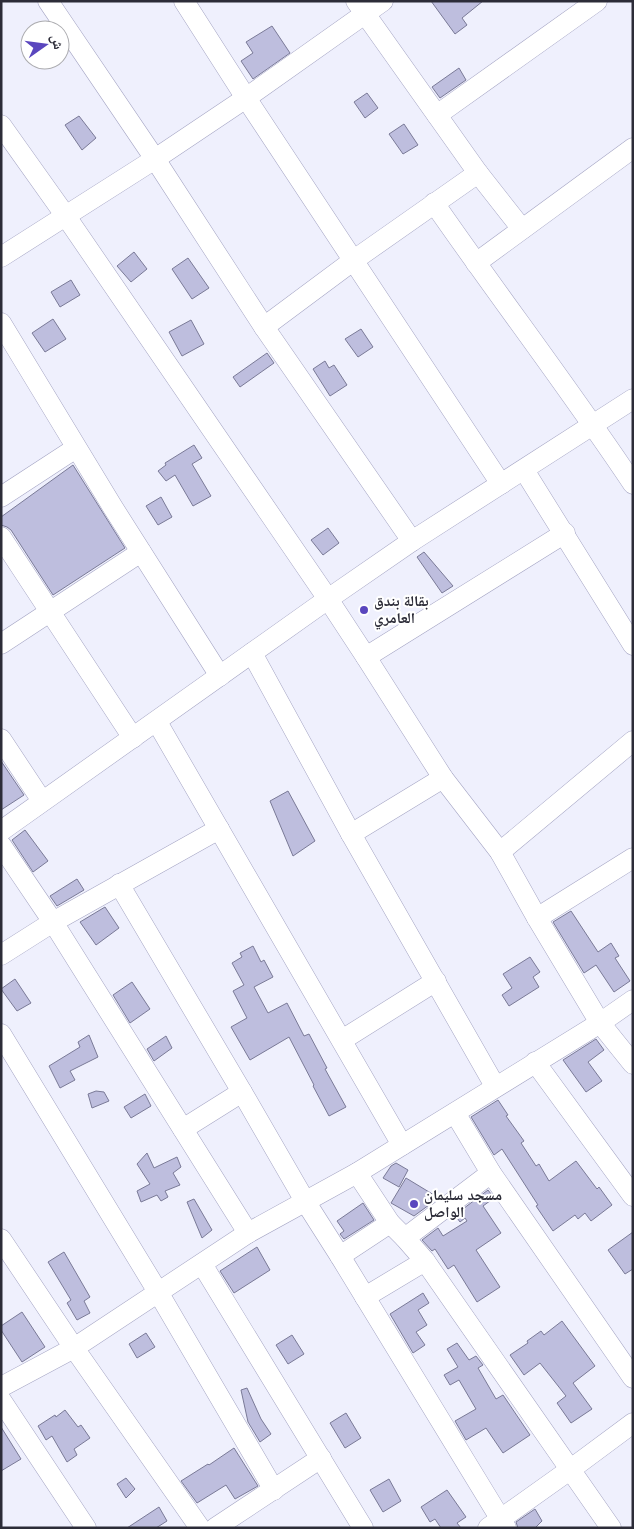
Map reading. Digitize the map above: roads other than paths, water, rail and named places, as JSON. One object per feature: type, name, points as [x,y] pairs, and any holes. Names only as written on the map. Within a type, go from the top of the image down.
[{"type":"street","points":[[48,1],[155,159],[264,327],[412,541]]},
{"type":"street","points":[[184,1],[501,484]]},
{"type":"street","points":[[1,257],[155,159],[246,98],[361,8],[383,1]]},
{"type":"street","points":[[437,115],[597,1]]},
{"type":"street","points":[[361,8],[478,173],[522,229]]},
{"type":"street","points":[[1,125],[65,215],[328,599],[443,778],[500,852],[537,918],[600,1022],[633,1064]]},
{"type":"street","points":[[476,263],[633,148]]},
{"type":"street","points":[[264,327],[354,260],[478,173]]},
{"type":"street","points":[[434,203],[633,484]]},
{"type":"street","points":[[1,323],[76,448],[220,676]]},
{"type":"street","points":[[1,831],[412,541],[633,399]]},
{"type":"street","points":[[1,497],[76,448]]},
{"type":"street","points":[[524,470],[633,645]]},
{"type":"street","points":[[366,657],[565,533]]},
{"type":"street","points":[[1,537],[133,738]]},
{"type":"street","points":[[1,644],[141,552]]},
{"type":"street","points":[[252,653],[351,834],[495,1086]]},
{"type":"street","points":[[156,722],[402,1145]]},
{"type":"street","points":[[1,739],[42,801]]},
{"type":"street","points":[[500,852],[633,741]]},
{"type":"street","points":[[351,834],[443,778]]},
{"type":"street","points":[[1,955],[52,922],[219,829]]},
{"type":"street","points":[[1,845],[52,922],[248,1232]]},
{"type":"street","points":[[537,918],[633,858]]},
{"type":"street","points":[[119,884],[305,1201],[365,1297],[498,1525],[633,1423]]},
{"type":"street","points":[[342,1040],[436,981]]},
{"type":"street","points":[[1,1387],[74,1348],[248,1232],[402,1145],[633,1000]]},
{"type":"street","points":[[1,1034],[158,1292],[274,1490]]},
{"type":"street","points":[[535,1062],[633,1196]]},
{"type":"street","points":[[183,1129],[242,1092]]},
{"type":"street","points":[[455,1113],[491,1173],[633,1378]]},
{"type":"street","points":[[357,1172],[390,1223],[425,1261],[611,1528]]},
{"type":"street","points":[[405,1238],[491,1173]]},
{"type":"street","points":[[340,1256],[390,1223]]},
{"type":"street","points":[[1,1239],[74,1348],[200,1528]]},
{"type":"street","points":[[365,1297],[425,1261]]},
{"type":"street","points":[[202,1264],[363,1528]]},
{"type":"street","points":[[1,1400],[86,1528]]},
{"type":"street","points":[[215,1528],[321,1458]]},
{"type":"place","name":"بقالة بندق العامري","points":[[364,610]]},
{"type":"place","name":"مسجد سليمان الواصل","points":[[414,1204]]}]
